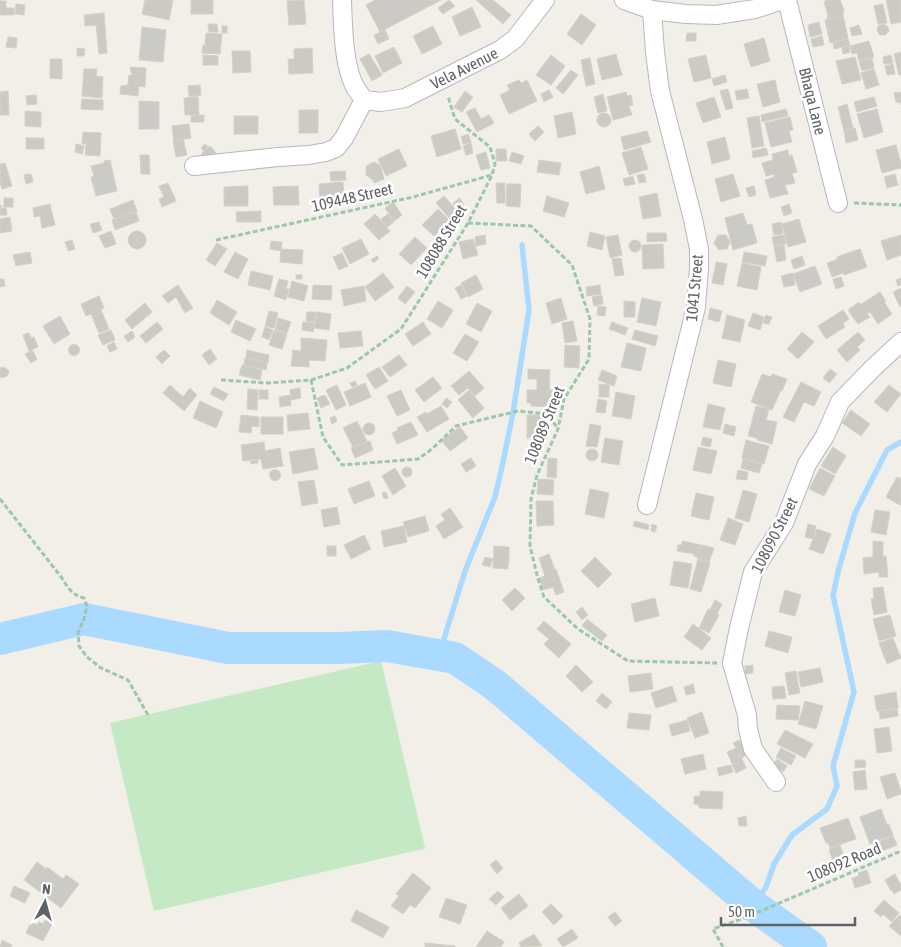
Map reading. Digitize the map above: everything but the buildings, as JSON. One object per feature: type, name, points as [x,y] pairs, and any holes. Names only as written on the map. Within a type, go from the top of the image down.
[{"type":"street","points":[[194,166],[278,156],[310,155],[336,148],[344,138],[364,100],[354,85],[346,60],[342,0]]},
{"type":"street","name":"Vela Avenue","points":[[364,100],[380,102],[405,98],[500,50],[515,39],[545,0]]},
{"type":"street","points":[[624,0],[652,10],[716,15],[755,9],[782,0]]},
{"type":"street","name":"Bhaqa Lane","points":[[787,0],[838,203]]},
{"type":"street","name":"1041 Street","points":[[647,505],[696,307],[699,268],[693,220],[660,91],[652,10]]},
{"type":"street","name":"108090 Street","points":[[776,782],[753,749],[747,715],[732,663],[753,572],[784,523],[807,464],[825,436],[840,402],[901,342]]},
{"type":"path","name":"108088 Street","points":[[221,380],[268,383],[311,380],[348,368],[401,329],[468,223],[492,175],[495,164],[490,147],[455,119],[443,78]]},
{"type":"path","name":"109448 Street","points":[[216,240],[413,197],[492,175]]},
{"type":"path","points":[[838,203],[901,204]]},
{"type":"path","name":"108089 Street","points":[[468,223],[530,226],[572,265],[590,319],[589,359],[564,400],[558,429],[537,475],[531,499],[530,546],[544,597],[578,629],[628,661],[732,663]]},
{"type":"path","points":[[311,380],[323,437],[342,464],[418,459],[432,449],[456,426],[518,411],[548,414],[558,429]]},
{"type":"path","points":[[0,499],[62,578],[69,591],[84,598],[86,606],[84,619],[78,633],[79,646],[87,657],[101,668],[128,680],[148,715]]},
{"type":"path","name":"108092 Road","points":[[723,947],[712,929],[747,917],[901,851]]},
{"type":"green space","points":[[381,661],[425,848],[427,848],[154,911],[110,723]]},
{"type":"waterway","points":[[439,655],[465,571],[495,497],[513,413],[529,310],[522,245]]},
{"type":"waterway","points":[[754,906],[766,887],[774,864],[792,835],[827,809],[837,786],[833,766],[854,692],[833,595],[855,513],[887,450],[901,442]]},
{"type":"waterway","points":[[0,639],[84,619],[228,648],[387,646],[455,658],[495,685],[754,906],[811,947]]}]
